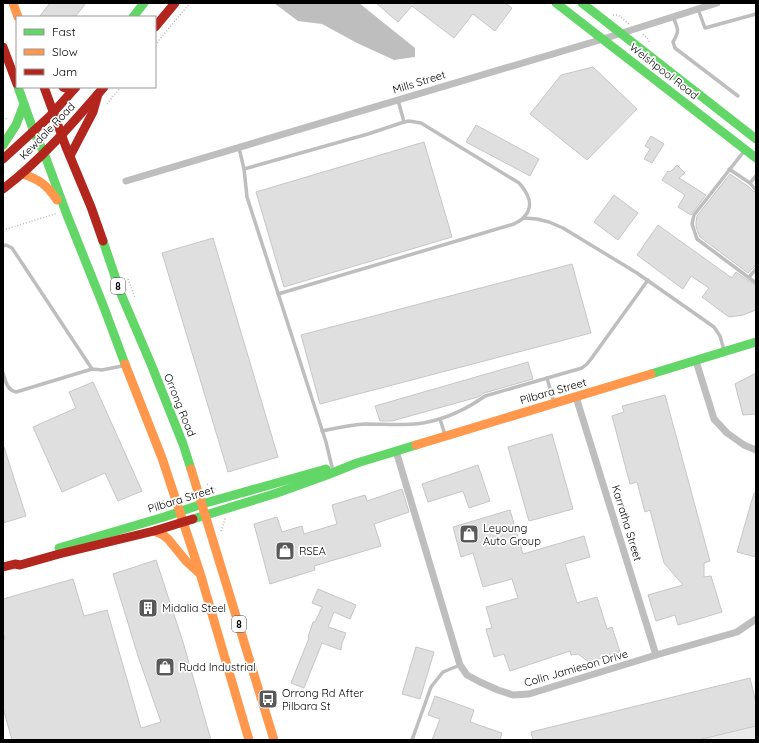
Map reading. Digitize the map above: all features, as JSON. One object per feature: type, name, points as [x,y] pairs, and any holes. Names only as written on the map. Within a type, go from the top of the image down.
[{"type":"main road","points":[[12,3],[18,16]]},
{"type":"main road","points":[[134,16],[144,3]]},
{"type":"main road","points":[[156,26],[175,3]]},
{"type":"main road","name":"Welshpool Road","points":[[556,3],[756,158]]},
{"type":"main road","name":"Welshpool Road","points":[[582,3],[756,139]]},
{"type":"main road","points":[[3,46],[16,81]]},
{"type":"main road","name":"8","points":[[18,88],[34,132],[44,153],[132,384],[162,458],[200,573],[249,740]]},
{"type":"main road","name":"Orrong Road","points":[[44,88],[91,207],[121,294],[183,444],[274,740]]},
{"type":"main road","name":"Kewdale Road","points":[[3,159],[34,132],[62,104],[75,88]]},
{"type":"main road","points":[[70,156],[93,112],[101,90]]},
{"type":"main road","name":"Kewdale Road","points":[[3,188],[22,174],[62,135],[101,90]]},
{"type":"main road","points":[[3,145],[16,125],[24,104]]},
{"type":"main road","points":[[22,174],[35,178],[45,184],[54,194],[67,215]]},
{"type":"main road","name":"Pilbara Street","points":[[15,564],[19,559],[180,512],[202,504],[332,467],[357,462],[396,451],[756,342]]},
{"type":"main road","name":"Pilbara Street","points":[[3,568],[154,531],[277,493],[327,476],[357,462]]},
{"type":"main road","points":[[154,531],[168,539],[186,561],[200,573]]},
{"type":"street","name":"Mills Street","points":[[126,181],[603,39],[717,3]]},
{"type":"street","points":[[696,361],[714,419],[728,433],[744,445],[756,450]]},
{"type":"street","name":"Karratha Street","points":[[576,397],[656,655]]},
{"type":"street","name":"Colin Jamieson Drive","points":[[396,451],[460,665],[467,675],[480,682],[513,695],[529,694],[737,632],[756,619]]},
{"type":"lane","points":[[698,9],[705,28],[756,14]]},
{"type":"lane","points":[[673,17],[678,30],[678,34],[673,42],[675,48],[738,96]]},
{"type":"lane","points":[[398,100],[404,122]]},
{"type":"lane","points":[[244,169],[409,121],[421,123],[519,183],[530,200],[529,210],[524,218],[514,224],[278,294]]},
{"type":"lane","points":[[239,148],[244,169],[247,197],[322,431],[332,467]]},
{"type":"lane","points":[[745,150],[694,215],[692,224],[697,239],[756,283]]},
{"type":"lane","points":[[729,169],[750,183],[755,189]]},
{"type":"lane","points":[[750,183],[756,176]]},
{"type":"lane","points":[[524,218],[549,222],[562,228],[638,273],[714,327],[720,336],[725,352]]},
{"type":"lane","points":[[3,246],[6,245],[12,248],[92,368]]},
{"type":"lane","points":[[749,277],[756,269]]},
{"type":"lane","points":[[322,431],[364,424],[395,425],[424,423],[440,419],[464,409],[476,403],[485,396],[582,368],[587,364],[648,280]]},
{"type":"lane","points":[[3,373],[7,386],[11,391],[16,392],[92,368],[102,370],[125,365]]},
{"type":"lane","points":[[547,378],[554,402]]},
{"type":"lane","points":[[440,419],[446,436]]},
{"type":"lane","points":[[412,740],[431,687],[443,672],[460,665]]},
{"type":"path","points":[[156,44],[190,3]]},
{"type":"path","points":[[3,230],[55,214],[52,208]]},
{"type":"path","points":[[163,503],[165,499],[174,496]]},
{"type":"shaded area","points":[[274,3],[359,3],[415,48],[415,57],[394,60],[357,43],[322,24],[298,21]]},
{"type":"shaded area","points":[[756,724],[756,740],[701,740]]},
{"type":"building","points":[[50,3],[86,3],[76,16],[40,16]]},
{"type":"building","points":[[376,3],[505,3],[512,8],[495,31],[473,14],[454,38],[412,6],[398,22]]},
{"type":"building","points":[[593,67],[637,109],[587,160],[530,114],[561,75]]},
{"type":"building","points":[[476,125],[539,159],[530,176],[466,142]]},
{"type":"building","points":[[651,136],[664,144],[652,163],[644,159],[650,149],[645,146]]},
{"type":"building","points":[[424,142],[452,237],[284,287],[256,192]]},
{"type":"building","points":[[677,165],[685,173],[679,178],[706,195],[691,215],[678,207],[685,195],[662,180],[668,171],[670,172]]},
{"type":"building","points":[[730,174],[756,192],[756,266],[748,273],[700,237],[696,227],[697,216]]},
{"type":"building","points":[[614,195],[638,213],[618,240],[594,222]]},
{"type":"building","points":[[658,225],[732,278],[736,272],[756,286],[756,310],[743,315],[729,317],[702,297],[709,288],[691,276],[683,289],[637,255]]},
{"type":"building","points":[[213,238],[278,457],[228,472],[162,253]]},
{"type":"building","points":[[572,264],[591,333],[320,404],[301,335]]},
{"type":"building","points":[[528,362],[533,379],[484,393],[478,397],[392,421],[380,421],[375,406]]},
{"type":"building","points":[[756,373],[756,414],[743,415],[735,384]]},
{"type":"building","points":[[93,382],[142,491],[118,501],[105,473],[62,492],[33,427],[76,408],[69,392]]},
{"type":"building","points":[[665,395],[710,561],[704,563],[704,577],[711,576],[722,612],[678,625],[675,615],[656,621],[648,595],[683,585],[664,563],[650,510],[645,512],[637,482],[630,484],[612,416],[624,412],[622,406]]},
{"type":"building","points":[[552,434],[573,509],[529,521],[508,447]]},
{"type":"building","points":[[4,447],[26,516],[3,523],[3,448]]},
{"type":"building","points":[[478,465],[490,501],[469,508],[463,491],[428,502],[422,484]]},
{"type":"building","points":[[402,489],[409,512],[374,524],[381,546],[314,566],[315,570],[270,584],[254,524],[277,517],[282,532],[302,526],[304,534],[337,524],[332,505],[365,495],[367,501]]},
{"type":"building","points":[[754,493],[756,493],[756,557],[737,552]]},
{"type":"building","points":[[510,510],[523,554],[584,536],[590,557],[565,564],[577,603],[597,597],[607,629],[612,627],[620,652],[589,662],[578,654],[571,655],[570,651],[510,671],[504,654],[494,657],[486,629],[492,628],[486,607],[518,598],[512,579],[483,587],[473,553],[461,557],[453,527]]},
{"type":"building","points":[[156,560],[183,642],[211,740],[12,740],[3,708],[3,639],[5,639],[3,632],[3,599],[73,579],[84,616],[107,610],[141,728],[161,722],[138,656],[113,574]]},
{"type":"building","points":[[318,589],[356,605],[350,619],[334,612],[328,627],[346,633],[341,650],[322,643],[304,688],[291,683],[309,638],[308,637],[313,622],[315,622],[322,607],[312,603]]},
{"type":"building","points":[[416,647],[434,652],[420,699],[402,694]]},
{"type":"building","points":[[750,678],[756,703],[756,726],[698,740],[533,740],[531,732]]},
{"type":"building","points":[[435,696],[474,710],[470,722],[502,733],[500,740],[432,740],[440,719],[428,715]]},
{"type":"traffic: fast","points":[[134,16],[144,3]]},
{"type":"traffic: fast","points":[[556,3],[756,158]]},
{"type":"traffic: fast","points":[[582,3],[756,139]]},
{"type":"traffic: fast","points":[[18,88],[34,132],[44,153],[125,364]]},
{"type":"traffic: fast","points":[[3,145],[16,125],[24,104]]},
{"type":"traffic: fast","points":[[103,241],[121,294],[151,364],[183,444],[191,469]]},
{"type":"traffic: fast","points":[[651,374],[756,342]]},
{"type":"traffic: fast","points":[[193,519],[277,493],[357,463],[416,445]]},
{"type":"traffic: fast","points":[[59,548],[164,517],[202,504],[326,469]]},
{"type":"traffic: slow","points":[[13,3],[18,16]]},
{"type":"traffic: slow","points":[[22,174],[42,183],[50,190],[57,200]]},
{"type":"traffic: slow","points":[[125,364],[162,458],[200,573],[249,740]]},
{"type":"traffic: slow","points":[[416,445],[651,374]]},
{"type":"traffic: slow","points":[[191,469],[274,740]]},
{"type":"traffic: slow","points":[[154,531],[168,539],[186,561],[198,572]]},
{"type":"traffic: jam","points":[[156,26],[175,3]]},
{"type":"traffic: jam","points":[[3,47],[16,81]]},
{"type":"traffic: jam","points":[[44,88],[103,241]]},
{"type":"traffic: jam","points":[[3,159],[50,116],[75,88]]},
{"type":"traffic: jam","points":[[3,189],[43,153],[103,88]]},
{"type":"traffic: jam","points":[[70,156],[93,112],[98,94]]},
{"type":"traffic: jam","points":[[3,567],[15,564],[20,565],[154,531],[193,519]]},
{"type":"place","name":"Leyoung Auto Group","points":[[469,534]]},
{"type":"place","name":"RSEA","points":[[285,551]]},
{"type":"place","name":"Midalia Steel","points":[[148,608]]},
{"type":"place","name":"Rudd Industrial","points":[[165,667]]},
{"type":"place","name":"Orrong Rd After Pilbara St","points":[[268,699]]}]
